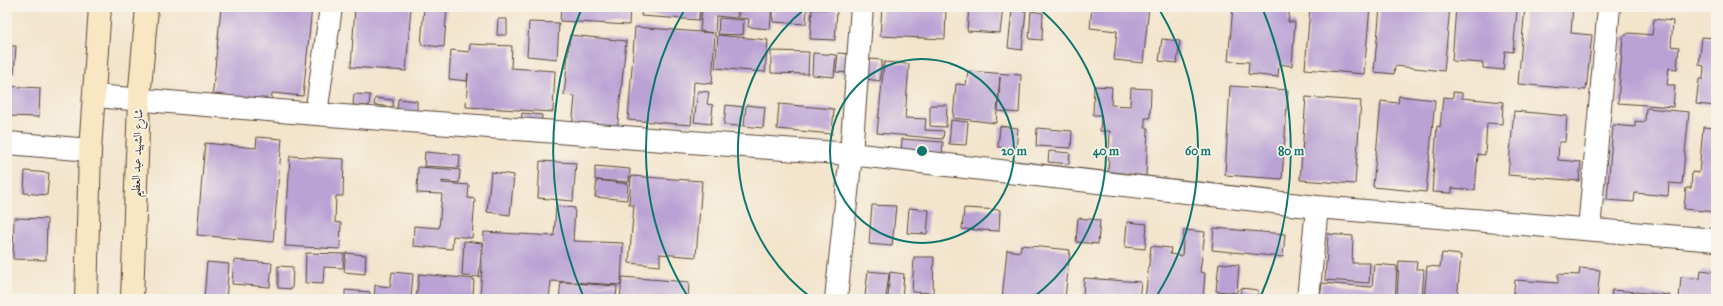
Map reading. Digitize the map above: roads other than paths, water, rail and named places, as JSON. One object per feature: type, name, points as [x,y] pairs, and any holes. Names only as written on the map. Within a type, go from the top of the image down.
[{"type":"main road","points":[[86,299],[90,150],[95,96],[100,7]]},
{"type":"main road","name":"شارع الشهيد عبد العظيم","points":[[132,299],[139,100],[147,7]]},
{"type":"street","points":[[316,114],[331,7]]},
{"type":"street","points":[[836,299],[851,154],[862,7]]},
{"type":"street","points":[[1589,229],[1610,7]]},
{"type":"street","points":[[95,96],[851,154],[1317,207],[1716,240]]},
{"type":"street","points":[[7,144],[90,150]]},
{"type":"street","points":[[1308,299],[1317,207]]}]
